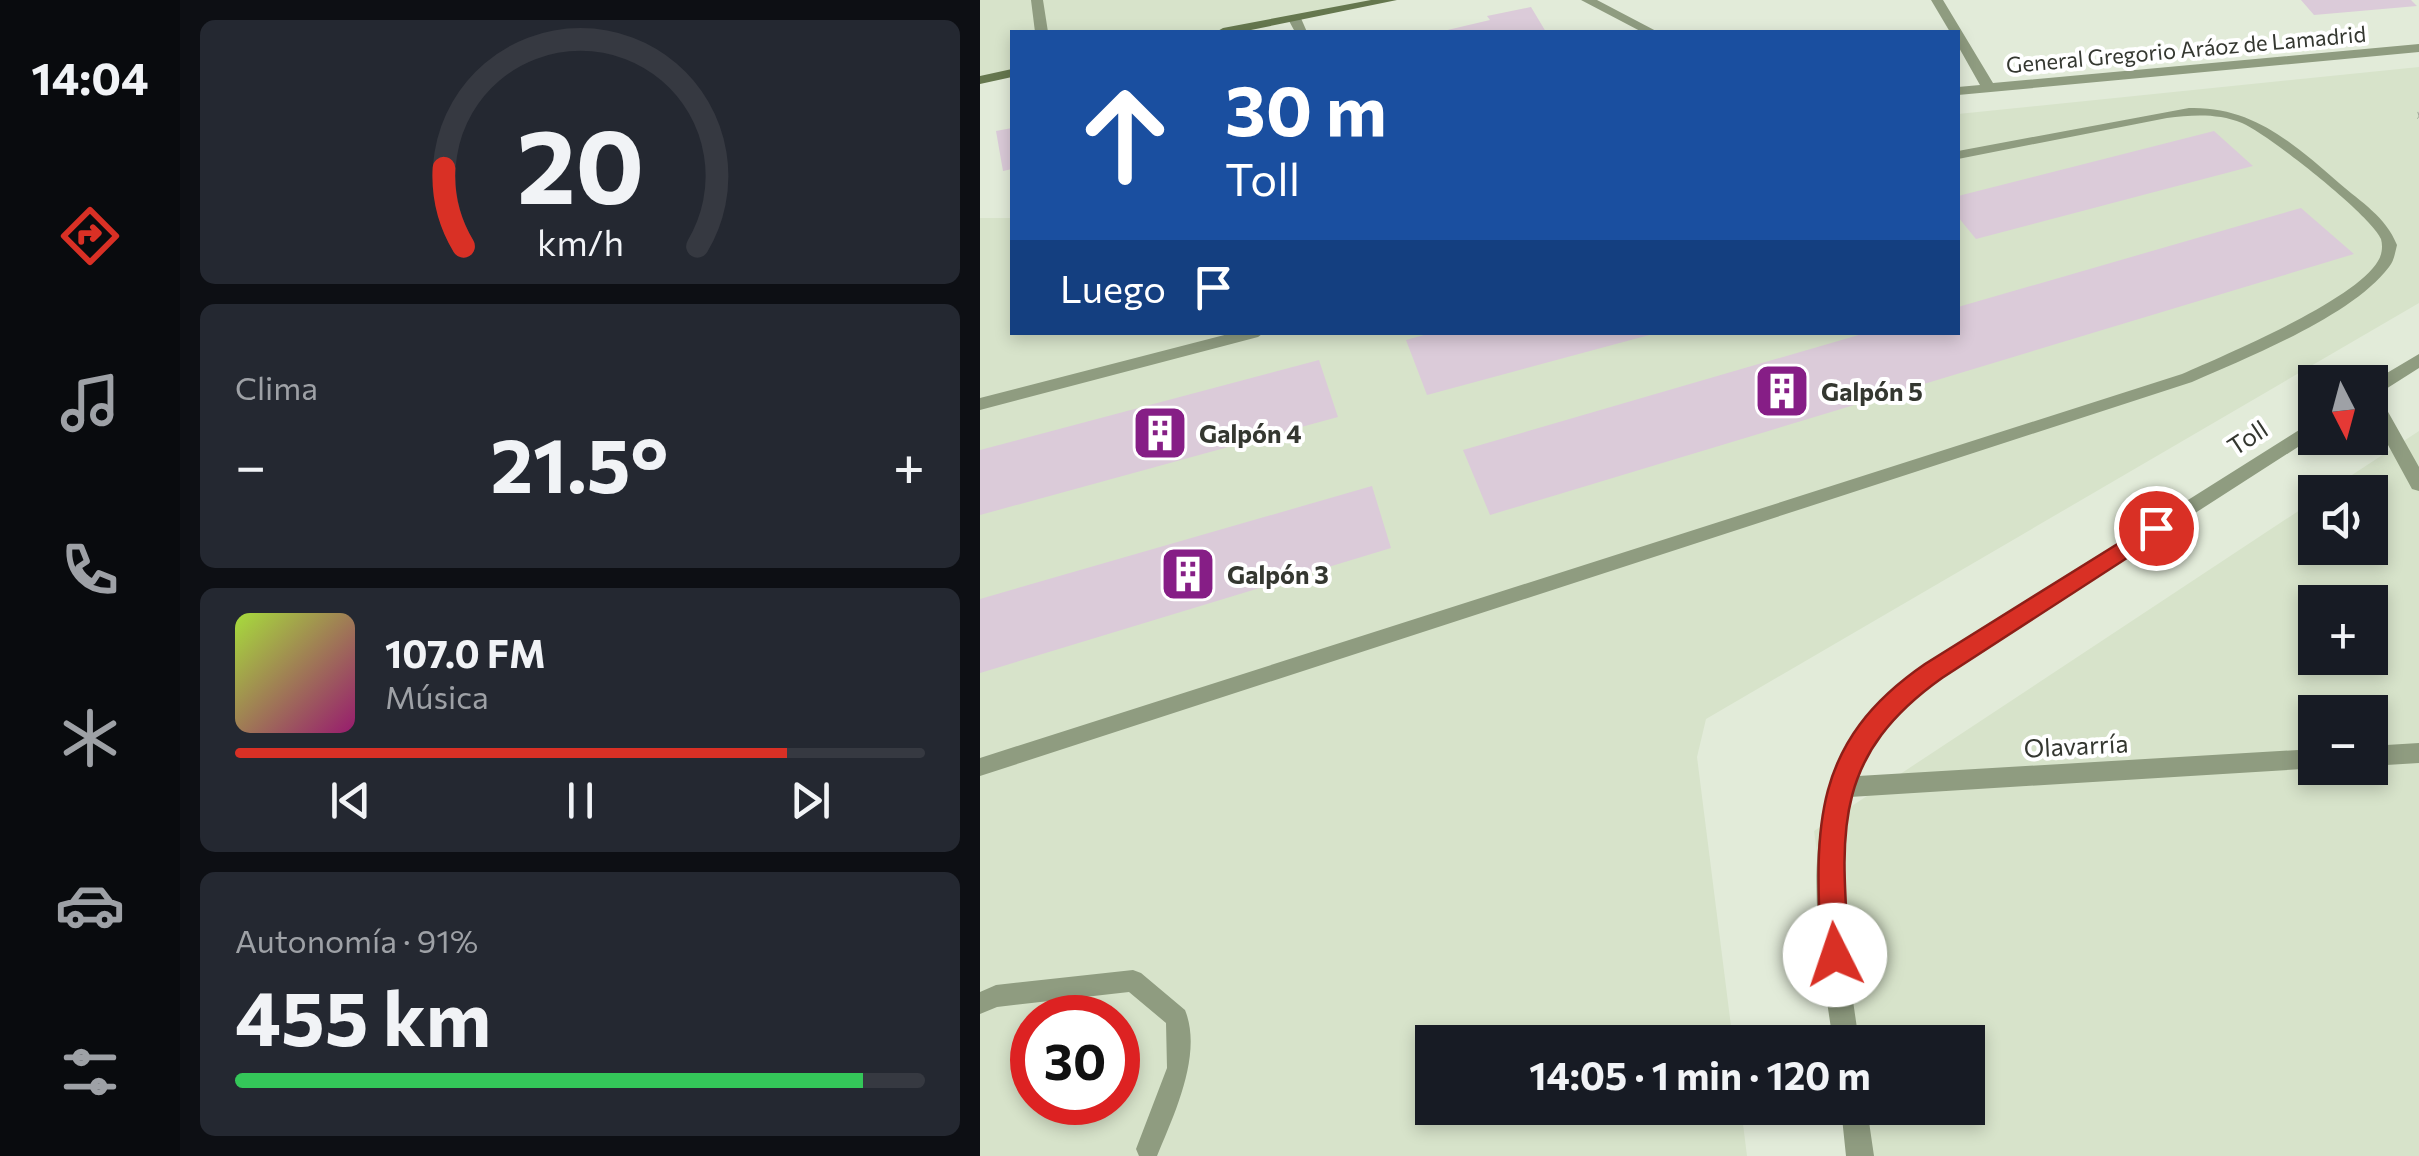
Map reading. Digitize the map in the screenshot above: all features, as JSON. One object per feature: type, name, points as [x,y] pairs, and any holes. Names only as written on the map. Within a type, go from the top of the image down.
[{"type":"main road","points":[[1248,30],[1298,26],[1390,0]]},
{"type":"main road","points":[[980,80],[1010,73]]},
{"type":"street","points":[[1037,0],[1042,30]]},
{"type":"street","points":[[1588,0],[1646,30]]},
{"type":"street","points":[[1937,0],[1955,30]]},
{"type":"street","points":[[1960,39],[1989,88]]},
{"type":"street","name":"General Gregorio Aráoz de Lamadrid","points":[[1960,91],[2419,48]]},
{"type":"street","points":[[2388,382],[2419,360]]},
{"type":"street","points":[[2388,427],[2419,484]]},
{"type":"street","name":"Toll","points":[[1844,1025],[1829,850],[1840,787],[1868,730],[1899,695],[2298,437]]},
{"type":"street","points":[[2388,755],[2419,753]]},
{"type":"street","name":"Olavarría","points":[[1840,787],[2298,760]]},
{"type":"street","points":[[1856,1125],[1860,1156]]},
{"type":"lane","points":[[980,767],[2187,378],[2341,301],[2384,266],[2390,256],[2390,245],[2378,226],[2321,173],[2260,126],[2228,114],[2177,114],[1960,155]]},
{"type":"lane","points":[[980,404],[1246,335]]},
{"type":"lane","points":[[980,1004],[996,996],[1133,981],[1177,1018],[1178,1068],[1148,1149]]},
{"type":"shaded area","points":[[980,0],[1384,0],[1228,30],[1010,30],[1010,73],[980,79]]},
{"type":"shaded area","points":[[2419,67],[2419,303],[2313,365],[2298,365],[2298,374],[1706,719],[1697,757],[1731,1025],[1415,1025],[1415,1125],[1743,1125],[1747,1156],[980,1156],[980,218],[1010,218],[1010,335],[1960,335],[1960,114]]},
{"type":"shaded area","points":[[2419,431],[2419,1156],[1861,1156],[1856,1125],[1985,1125],[1985,1025],[1842,1025],[1814,831],[2298,511],[2298,565],[2388,565],[2388,475],[2352,475],[2388,455]]},
{"type":"building","points":[[2301,0],[2411,0],[2417,6],[2314,15]]},
{"type":"building","points":[[1531,7],[1545,30],[1448,30],[1490,20],[1487,16]]},
{"type":"building","points":[[1010,128],[1010,169],[1003,171],[996,131]]},
{"type":"building","points":[[2214,131],[2253,166],[1976,239],[1960,219],[1960,195]]},
{"type":"building","name":"Galpón 5","points":[[2301,208],[2354,254],[1490,515],[1463,450],[1859,335],[1960,335],[1960,306]]},
{"type":"building","points":[[1424,335],[1649,335],[1427,395],[1406,340]]},
{"type":"building","name":"Galpón 4","points":[[1319,360],[1338,417],[980,515],[980,450]]},
{"type":"building","name":"Galpón 3","points":[[1372,486],[1391,548],[980,673],[980,599]]},
{"type":"place","name":"Galpón 5","points":[[1782,391]]},
{"type":"place","name":"Galpón 4","points":[[1160,433]]},
{"type":"place","name":"Galpón 3","points":[[1188,574]]},
{"type":"route","points":[[1835,955],[1829,850],[1832,828],[1847,766],[1868,730],[1899,695],[1933,671],[2156,528]]}]
